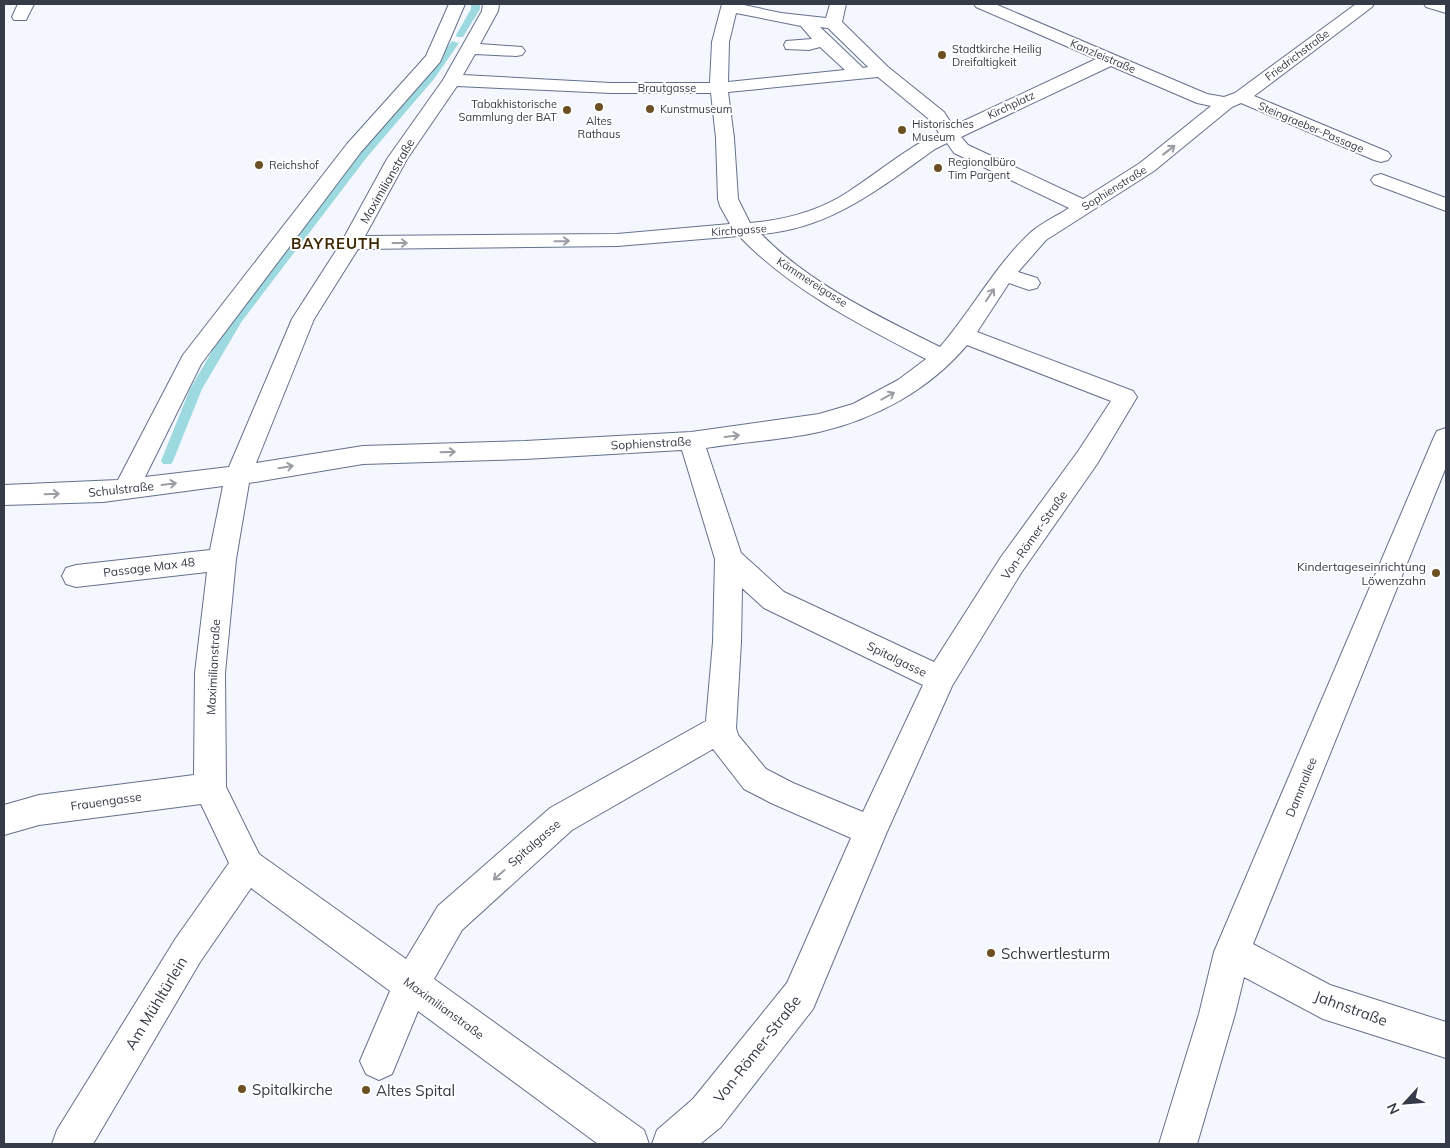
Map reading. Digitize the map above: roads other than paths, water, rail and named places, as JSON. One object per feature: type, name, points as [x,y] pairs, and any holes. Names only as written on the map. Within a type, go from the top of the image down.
[{"type":"street","points":[[128,489],[131,479],[191,361],[341,152],[434,58],[457,4]]},
{"type":"street","name":"Maximilianstraße","points":[[490,4],[490,11],[452,80],[383,158],[351,243],[303,318],[238,475],[222,559],[210,673],[210,788],[247,866],[630,1144]]},
{"type":"street","points":[[833,22],[838,4]]},
{"type":"street","name":"Kanzleistraße","points":[[982,4],[1203,99],[1234,100]]},
{"type":"street","name":"Friedrichstraße","points":[[1234,100],[1366,4]]},
{"type":"street","points":[[1432,4],[1446,8]]},
{"type":"street","points":[[730,5],[761,16],[807,22],[833,22],[882,71],[937,116],[961,149],[1083,207]]},
{"type":"street","name":"Kämmereigasse","points":[[730,5],[715,48],[726,144],[729,205],[743,230],[765,251],[804,280],[943,358]]},
{"type":"street","points":[[807,22],[808,44],[842,76]]},
{"type":"street","points":[[808,44],[860,74]]},
{"type":"street","points":[[469,49],[516,51]]},
{"type":"street","name":"Kirchplatz","points":[[949,134],[1110,59]]},
{"type":"street","name":"Brautgasse","points":[[452,80],[611,88],[720,88],[882,71]]},
{"type":"street","name":"Steingraeber-Passage","points":[[1234,100],[1381,156]]},
{"type":"street","name":"Sophienstraße","points":[[238,475],[363,455],[525,450],[691,441],[819,422],[862,410],[906,386],[943,358],[963,335],[1004,274],[1038,236],[1147,167],[1234,100]]},
{"type":"street","name":"Kirchgasse","points":[[351,243],[617,240],[775,227],[818,215],[854,197],[928,145],[949,134]]},
{"type":"street","points":[[341,152],[383,158]]},
{"type":"street","points":[[1381,180],[1446,205]]},
{"type":"street","points":[[1004,274],[1029,283]]},
{"type":"street","name":"Von-Römer-Straße","points":[[672,1144],[707,1113],[800,996],[871,831],[940,679],[1018,568],[1125,396],[963,335]]},
{"type":"street","name":"Dammallee","points":[[1178,1144],[1217,1014],[1232,952],[1446,437]]},
{"type":"street","points":[[691,441],[700,462],[729,559],[727,642],[721,728],[726,742],[755,780],[782,794],[871,831]]},
{"type":"street","name":"Schulstraße","points":[[4,495],[103,492],[238,475]]},
{"type":"street","name":"Passage Max 48","points":[[76,576],[222,559]]},
{"type":"street","name":"Spitalgasse","points":[[729,559],[774,600],[940,679]]},
{"type":"street","name":"Spitalgasse","points":[[379,1061],[412,984],[450,918],[561,819],[721,728]]},
{"type":"street","name":"Frauengasse","points":[[4,820],[39,810],[210,788]]},
{"type":"street","name":"Am Mühltürlein","points":[[71,1144],[188,950],[247,866]]},
{"type":"street","name":"Jahnstraße","points":[[1232,952],[1323,1001],[1446,1040]]},
{"type":"waterway","points":[[475,4],[475,9],[460,35],[476,9],[476,4]]},
{"type":"waterway","points":[[455,43],[431,77],[364,155],[238,319],[197,389],[167,461],[195,389],[236,319],[363,155],[430,77],[455,43]]},
{"type":"place","name":"Stadtkirche Heilig Dreifaltigkeit","points":[[942,55]]},
{"type":"place","name":"Altes Rathaus","points":[[599,107]]},
{"type":"place","name":"Kunstmuseum","points":[[650,109]]},
{"type":"place","name":"Tabakhistorische Sammlung der BAT","points":[[567,110]]},
{"type":"place","name":"Historisches Museum","points":[[902,130]]},
{"type":"place","name":"Reichshof","points":[[259,165]]},
{"type":"place","name":"Regionalbüro Tim Pargent","points":[[938,168]]},
{"type":"place","name":"Kindertageseinrichtung Löwenzahn","points":[[1436,573]]},
{"type":"place","name":"Schwertlesturm","points":[[991,953]]},
{"type":"place","name":"Spitalkirche","points":[[242,1089]]},
{"type":"place","name":"Altes Spital","points":[[366,1090]]},
{"type":"district","name":"BAYREUTH","points":[[336,243]]}]
